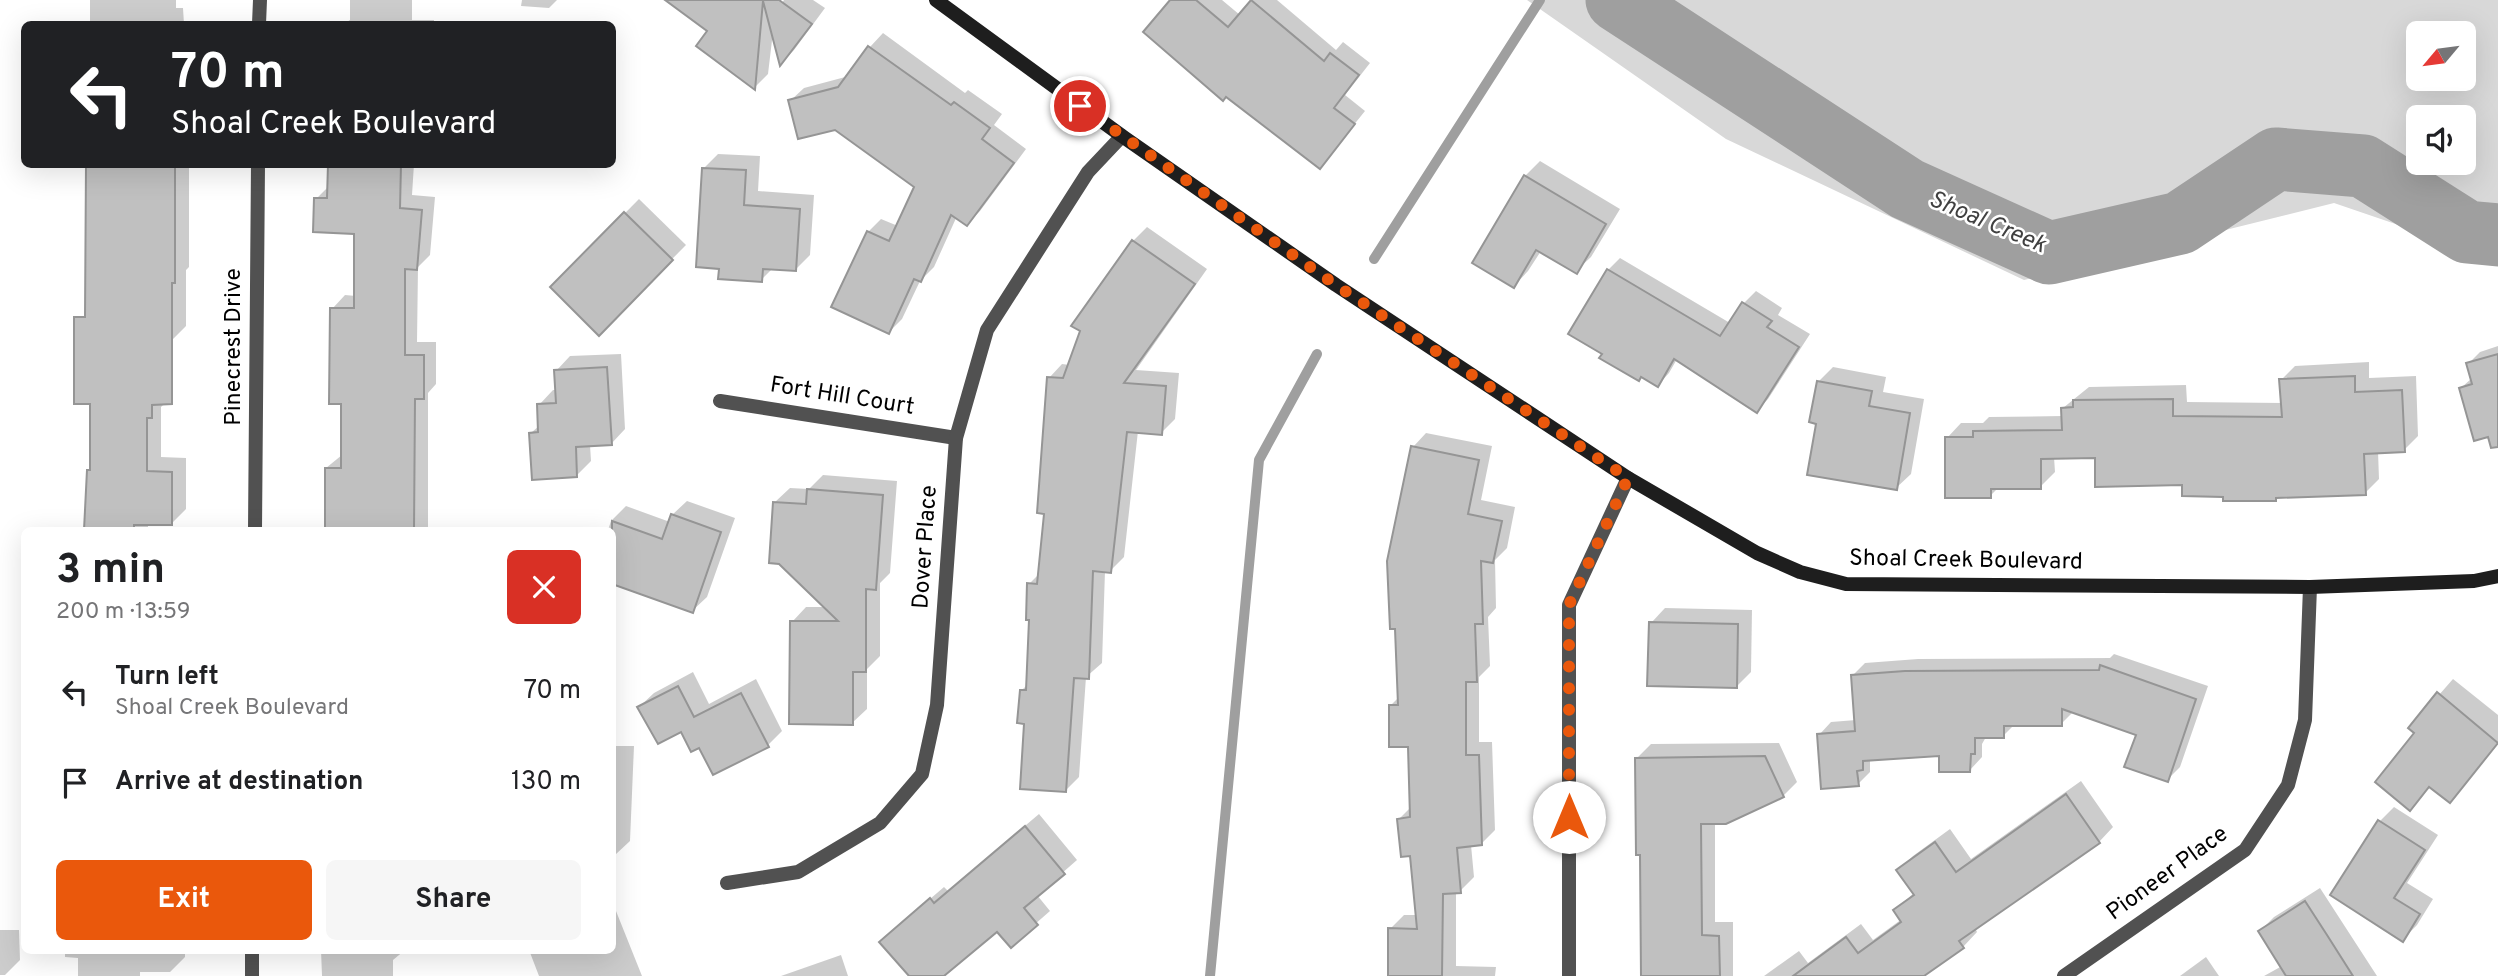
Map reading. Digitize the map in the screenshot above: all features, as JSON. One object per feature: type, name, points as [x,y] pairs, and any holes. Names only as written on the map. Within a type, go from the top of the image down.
[{"type":"street","points":[[259,21],[260,0]]},
{"type":"street","name":"Shoal Creek Boulevard","points":[[936,0],[1122,136],[1336,285],[1628,478],[1756,553],[1800,572],[1846,584],[2311,587],[2474,581],[2498,576]]},
{"type":"street","name":"Dover Place","points":[[727,883],[798,872],[880,823],[922,774],[937,705],[957,438],[987,330],[1088,172],[1122,136]]},
{"type":"street","name":"Pinecrest Drive","points":[[256,527],[258,168]]},
{"type":"street","name":"Fort Hill Court","points":[[720,401],[957,438]]},
{"type":"street","points":[[1569,976],[1569,605],[1628,478]]},
{"type":"street","name":"Pioneer Place","points":[[2064,976],[2245,850],[2288,785],[2305,720],[2311,587]]},
{"type":"street","points":[[252,954],[252,976]]},
{"type":"shaded area","points":[[1527,0],[2498,0],[2498,259],[2334,203],[2024,280],[1726,139]]},
{"type":"building","points":[[665,0],[779,0],[812,24],[780,66],[763,1],[755,90],[696,46],[707,31]]},
{"type":"building","points":[[1170,0],[1196,0],[1228,27],[1251,0],[1324,61],[1330,53],[1359,75],[1334,108],[1355,124],[1320,169],[1226,97],[1223,101],[1143,32]]},
{"type":"building","points":[[868,46],[951,105],[954,102],[990,128],[982,139],[1014,163],[967,226],[951,215],[921,282],[914,279],[889,334],[831,307],[867,231],[889,241],[914,187],[835,130],[798,139],[788,100],[838,87]]},
{"type":"building","points":[[86,168],[175,168],[172,404],[152,405],[152,418],[147,418],[147,471],[172,472],[172,525],[84,527],[87,470],[90,470],[90,404],[74,404],[74,317],[85,317]]},
{"type":"building","points":[[328,168],[401,168],[400,208],[422,210],[417,270],[405,269],[405,355],[424,355],[424,399],[415,399],[414,527],[325,527],[325,468],[341,468],[341,404],[329,404],[330,308],[354,308],[354,234],[313,232],[314,198],[327,198]]},
{"type":"building","points":[[702,168],[746,170],[744,205],[800,209],[796,271],[763,269],[762,282],[718,279],[719,269],[696,267]]},
{"type":"building","points":[[1524,175],[1606,224],[1577,274],[1536,250],[1514,288],[1472,263]]},
{"type":"building","points":[[624,212],[673,260],[599,336],[550,287]]},
{"type":"building","points":[[1132,240],[1195,284],[1124,383],[1166,386],[1162,435],[1127,432],[1111,573],[1093,571],[1089,679],[1074,678],[1066,792],[1020,789],[1024,724],[1017,723],[1020,690],[1026,690],[1029,620],[1026,620],[1027,583],[1037,584],[1044,514],[1037,513],[1047,377],[1063,378],[1080,331],[1071,326]]},
{"type":"building","points":[[1607,269],[1720,336],[1742,302],[1772,321],[1767,327],[1799,347],[1757,413],[1674,359],[1658,387],[1641,377],[1639,381],[1599,358],[1602,354],[1568,334]]},
{"type":"building","points":[[2498,354],[2498,447],[2491,448],[2488,437],[2474,441],[2459,388],[2472,384],[2466,363]]},
{"type":"building","points":[[607,367],[612,445],[576,447],[577,477],[532,480],[529,433],[538,432],[537,404],[556,403],[554,370]]},
{"type":"building","points":[[2355,376],[2355,392],[2402,390],[2405,452],[2364,454],[2366,495],[2276,498],[2276,501],[2223,501],[2223,497],[2182,496],[2182,485],[2095,487],[2095,458],[2041,459],[2041,489],[1991,489],[1991,498],[1945,498],[1945,437],[1973,437],[1973,431],[2062,430],[2061,408],[2073,407],[2073,400],[2173,399],[2173,416],[2282,417],[2279,379]]},
{"type":"building","points":[[1817,381],[1872,391],[1869,406],[1910,413],[1897,490],[1807,475],[1816,424],[1809,422]]},
{"type":"building","points":[[1411,446],[1479,460],[1468,514],[1502,521],[1493,563],[1481,561],[1483,624],[1475,624],[1477,682],[1466,682],[1466,755],[1479,755],[1482,845],[1457,848],[1461,893],[1443,894],[1442,976],[1388,976],[1388,928],[1417,929],[1410,856],[1401,857],[1397,819],[1410,817],[1408,747],[1389,747],[1389,705],[1398,705],[1395,629],[1390,629],[1387,561]]},
{"type":"building","points":[[807,489],[883,495],[876,590],[866,589],[866,672],[853,672],[853,725],[789,724],[790,621],[838,621],[779,564],[769,563],[773,502],[806,504]]},
{"type":"building","points":[[671,514],[721,532],[693,613],[616,585],[616,527],[612,527],[612,521],[662,539]]},
{"type":"building","points":[[1649,622],[1738,624],[1737,688],[1647,686]]},
{"type":"building","points":[[2100,665],[2196,699],[2168,782],[2124,767],[2136,735],[2062,709],[2062,726],[2004,726],[2004,738],[1975,738],[1975,754],[1971,754],[1970,772],[1939,772],[1939,756],[1863,761],[1863,770],[1857,771],[1859,786],[1821,789],[1817,734],[1855,731],[1851,675],[1905,671],[2099,670]]},
{"type":"building","points":[[678,686],[694,717],[741,693],[769,747],[713,775],[699,748],[691,752],[681,732],[658,744],[637,707]]},
{"type":"building","points":[[2437,692],[2498,743],[2450,803],[2429,787],[2410,811],[2375,782],[2414,733],[2408,728]]},
{"type":"building","points":[[1765,756],[1784,797],[1726,824],[1701,824],[1702,935],[1719,936],[1720,976],[1641,976],[1640,855],[1636,855],[1635,758]]},
{"type":"building","points":[[2066,794],[2100,843],[1959,941],[1964,948],[1924,976],[1793,976],[1846,937],[1858,953],[1901,922],[1893,910],[1914,895],[1896,870],[1935,842],[1956,872]]},
{"type":"building","points":[[2378,820],[2425,850],[2394,898],[2420,914],[2403,942],[2330,895]]},
{"type":"building","points":[[1025,826],[1065,874],[1024,908],[1038,925],[1011,948],[997,932],[944,976],[909,976],[879,942],[930,898],[934,903]]},
{"type":"building","points":[[2305,901],[2353,976],[2286,976],[2258,931]]},
{"type":"waterway","points":[[1374,259],[1540,0]]},
{"type":"waterway","name":"Shoal Creek","points":[[1617,0],[1907,189],[2049,253],[2180,223],[2276,159],[2363,166],[2467,232],[2498,235]]},
{"type":"waterway","points":[[1210,976],[1259,460],[1317,354]]},
{"type":"route","points":[[1080,106],[1336,285],[1628,478],[1569,605],[1569,817]]}]
